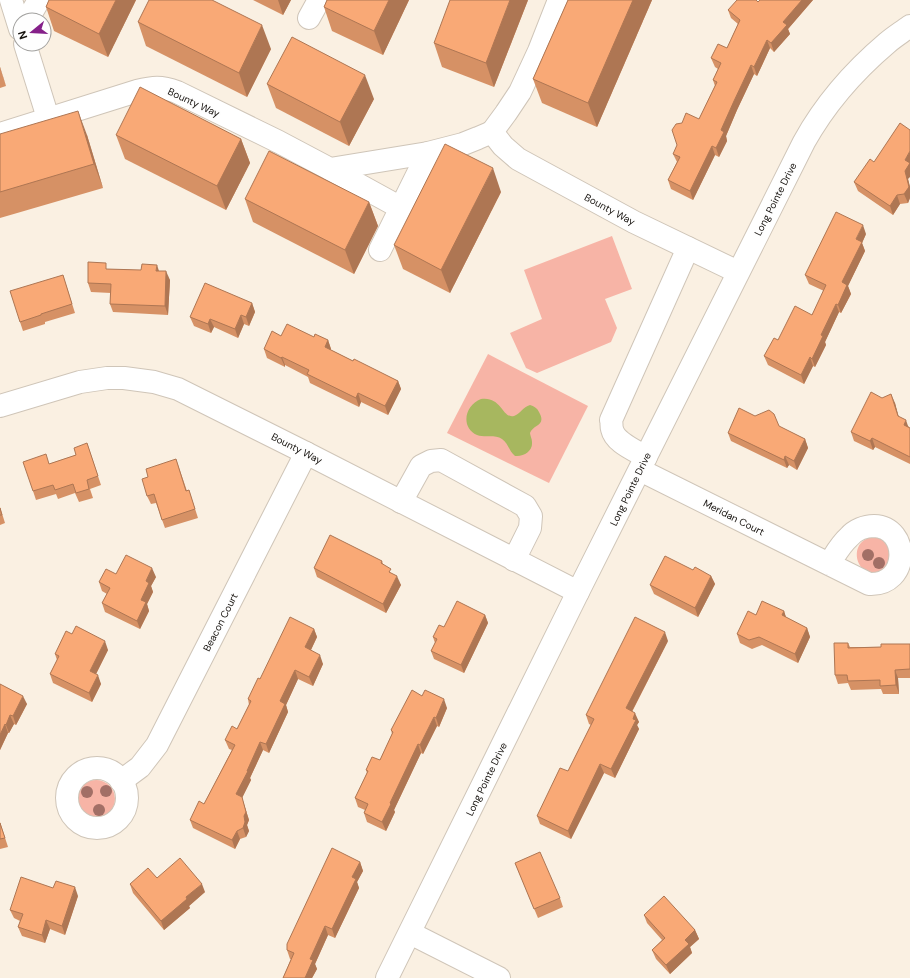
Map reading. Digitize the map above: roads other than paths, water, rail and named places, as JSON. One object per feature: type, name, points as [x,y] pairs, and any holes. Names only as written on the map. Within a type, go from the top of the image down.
[{"type":"street","points":[[11,0],[16,12]]},
{"type":"street","points":[[32,12],[39,0]]},
{"type":"street","points":[[330,169],[428,153],[463,144],[492,132],[520,92],[539,51],[559,0]]},
{"type":"street","name":"Long Pointe Drive","points":[[387,978],[808,133],[843,86],[888,42],[910,26]]},
{"type":"street","points":[[29,52],[48,118]]},
{"type":"street","name":"Bounty Way","points":[[0,134],[48,118],[150,88],[168,88],[279,142],[401,208]]},
{"type":"street","name":"Bounty Way","points":[[492,132],[503,146],[518,159],[634,222],[738,272]]},
{"type":"street","points":[[380,250],[428,153]]},
{"type":"street","name":"Meridan Court","points":[[688,248],[611,420],[612,429],[615,436],[643,463],[829,564]]},
{"type":"street","name":"Bounty Way","points":[[0,406],[80,382],[95,380],[124,378],[154,382],[178,389],[187,392],[578,592]]},
{"type":"street","name":"Beacon Court","points":[[121,781],[140,767],[157,745],[306,453]]},
{"type":"street","points":[[400,502],[421,466],[431,461],[441,460],[525,506],[531,516],[530,528],[514,560]]},
{"type":"street","points":[[410,933],[499,978]]}]
